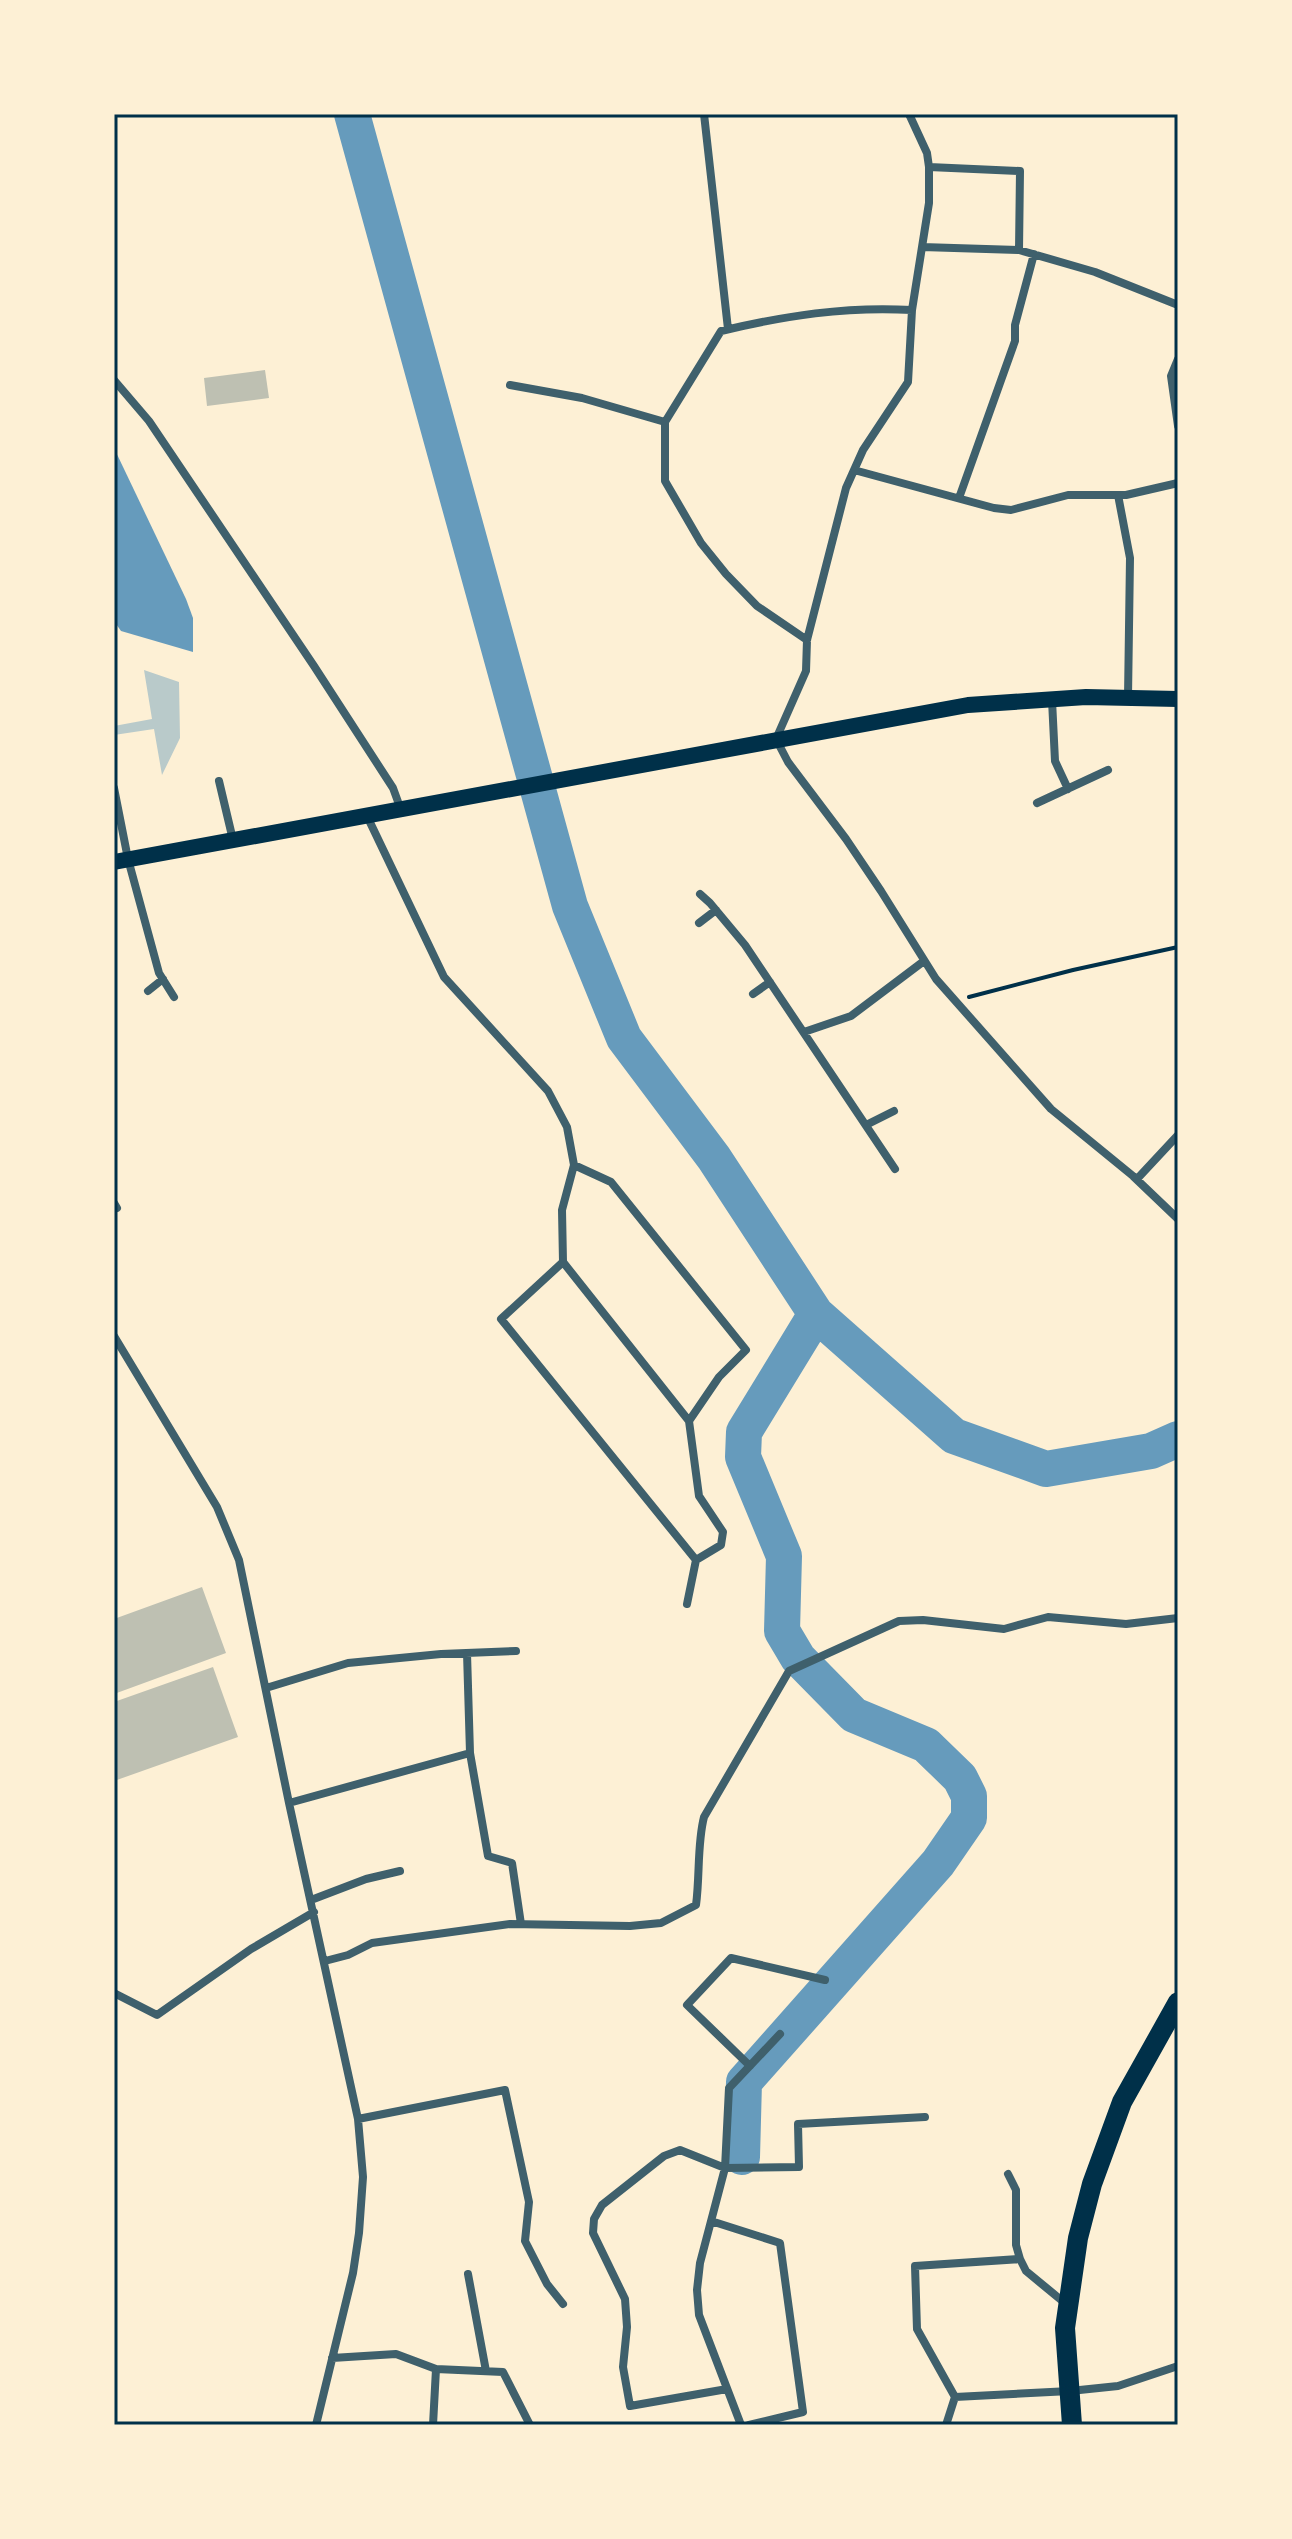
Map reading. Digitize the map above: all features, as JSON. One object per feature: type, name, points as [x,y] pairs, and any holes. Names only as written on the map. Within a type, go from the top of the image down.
[{"type":"highway","points":[[1072,2425],[1065,2328],[1078,2238],[1092,2184],[1122,2102],[1178,2002]]},
{"type":"main road","points":[[121,860],[968,705],[1052,699],[1178,699]]},
{"type":"street","points":[[704,114],[728,329]]},
{"type":"street","points":[[909,114],[927,153],[929,203],[912,310],[908,382],[863,450],[846,488],[807,640],[806,671],[776,739],[788,762],[846,839],[924,961],[955,1001],[1051,1109],[1137,1179],[1178,1219]]},
{"type":"street","points":[[929,167],[1020,171],[1019,250]]},
{"type":"street","points":[[922,247],[1019,250],[1095,272],[1178,305]]},
{"type":"street","points":[[959,498],[1015,341],[1015,325],[1034,254]]},
{"type":"street","points":[[807,640],[757,606],[701,543],[665,481],[665,422],[721,331],[762,321],[842,309],[912,310]]},
{"type":"street","points":[[1178,359],[1171,376],[1178,426]]},
{"type":"street","points":[[114,380],[149,421],[314,666],[393,788],[401,810]]},
{"type":"street","points":[[510,385],[582,398],[665,422]]},
{"type":"street","points":[[854,470],[1011,510],[1068,495],[1118,495],[1152,491],[1178,483]]},
{"type":"street","points":[[1118,495],[1130,558],[1128,698]]},
{"type":"street","points":[[1052,699],[1055,761],[1068,789]]},
{"type":"street","points":[[1037,803],[1108,770]]},
{"type":"street","points":[[219,781],[233,840]]},
{"type":"street","points":[[114,788],[121,860],[163,979],[174,997]]},
{"type":"street","points":[[367,816],[444,977],[548,1091],[567,1127],[574,1165],[562,1210],[563,1262],[689,1421],[699,1496],[723,1532],[721,1545],[696,1560],[687,1604]]},
{"type":"street","points":[[700,894],[716,910],[770,982],[895,1169]]},
{"type":"street","points":[[699,923],[716,910]]},
{"type":"street","points":[[804,1032],[851,1016],[924,961]]},
{"type":"street","points":[[148,991],[163,979]]},
{"type":"street","points":[[753,994],[770,982]]},
{"type":"street","points":[[866,1125],[894,1111]]},
{"type":"street","points":[[1137,1179],[1178,1135]]},
{"type":"street","points":[[574,1165],[611,1182],[746,1350],[719,1377],[689,1421]]},
{"type":"street","points":[[563,1262],[501,1319],[696,1560]]},
{"type":"street","points":[[114,1336],[217,1507],[239,1560],[358,2119],[363,2177],[359,2233],[353,2273],[316,2425]]},
{"type":"street","points":[[325,1961],[348,1955],[372,1943],[413,1935],[521,1924],[630,1926],[661,1923],[696,1905],[701,1870],[700,1832],[704,1817],[789,1671],[899,1621],[923,1620],[1004,1629],[1048,1617],[1126,1624],[1178,1618]]},
{"type":"street","points":[[266,1688],[348,1663],[516,1651]]},
{"type":"street","points":[[467,1653],[470,1753],[488,1856],[512,1863],[521,1924]]},
{"type":"street","points":[[289,1803],[470,1753]]},
{"type":"street","points":[[311,1900],[366,1879],[400,1871]]},
{"type":"street","points":[[114,1993],[157,2015],[251,1949],[314,1912]]},
{"type":"street","points":[[750,2066],[687,2005],[731,1958],[825,1980]]},
{"type":"street","points":[[741,2425],[699,2315],[698,2276],[725,2168],[729,2088],[780,2034]]},
{"type":"street","points":[[358,2119],[505,2090],[529,2202],[525,2241],[547,2284],[563,2304]]},
{"type":"street","points":[[727,2389],[630,2406],[623,2367],[627,2327],[625,2299],[593,2233],[594,2219],[602,2205],[664,2156],[680,2150],[725,2168],[799,2167],[798,2124],[925,2117]]},
{"type":"street","points":[[1008,2174],[1016,2190],[1016,2245],[1020,2259],[1026,2271],[1067,2305]]},
{"type":"street","points":[[711,2221],[780,2243],[803,2412],[749,2425]]},
{"type":"street","points":[[946,2425],[955,2397],[917,2329],[915,2266],[1020,2259]]},
{"type":"street","points":[[468,2274],[486,2371]]},
{"type":"street","points":[[332,2358],[396,2354],[436,2369],[503,2372],[530,2425]]},
{"type":"street","points":[[955,2397],[1118,2386],[1178,2366]]},
{"type":"street","points":[[433,2425],[436,2369]]},
{"type":"path","points":[[955,1001],[1178,947]]},
{"type":"shaded area","points":[[144,670],[179,682],[180,738],[162,775],[154,729],[114,735],[114,726],[152,719]]},
{"type":"water","points":[[114,448],[186,599],[193,618],[193,652],[121,631],[114,621]]},
{"type":"building","points":[[265,370],[269,398],[207,406],[204,378]]},
{"type":"building","points":[[202,1587],[226,1653],[114,1694],[114,1619]]},
{"type":"building","points":[[213,1667],[238,1737],[114,1781],[114,1702]]},
{"type":"waterway","points":[[352,114],[570,906],[624,1038],[714,1158],[816,1314],[954,1436],[1046,1469],[1151,1451],[1178,1439]]},
{"type":"waterway","points":[[742,2157],[744,2082],[938,1863],[969,1818],[969,1796],[960,1778],[926,1745],[854,1715],[798,1658],[782,1631],[784,1556],[743,1457],[744,1432],[816,1314]]}]
